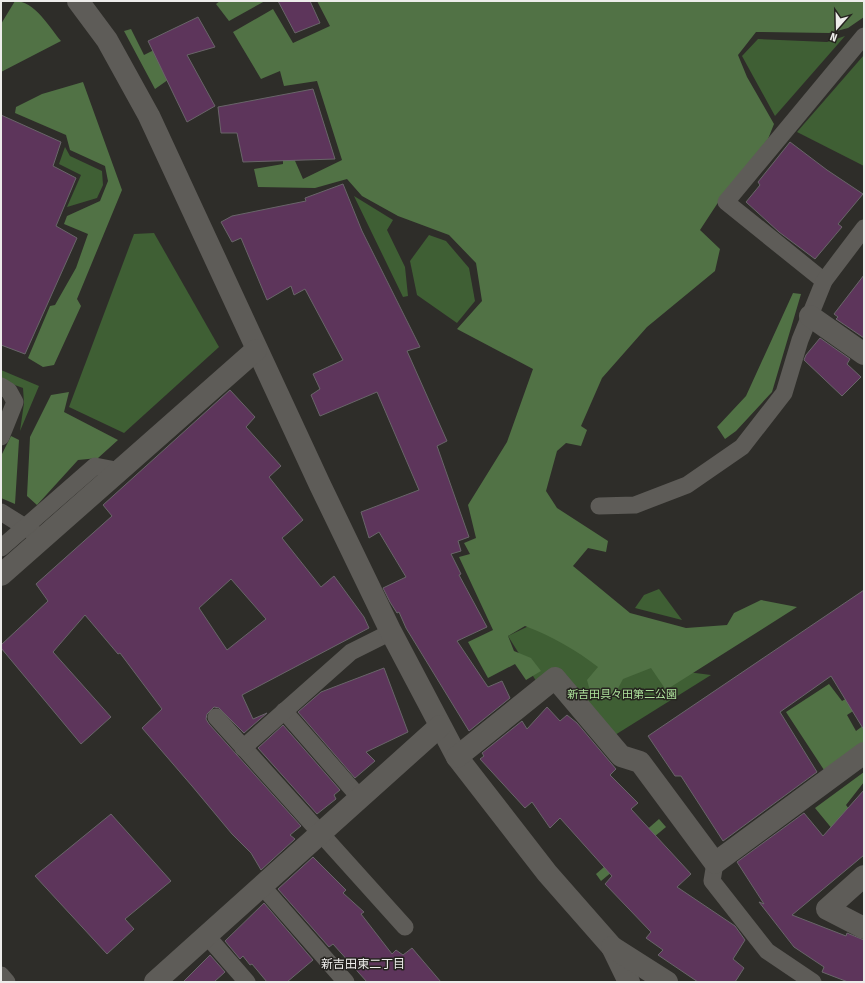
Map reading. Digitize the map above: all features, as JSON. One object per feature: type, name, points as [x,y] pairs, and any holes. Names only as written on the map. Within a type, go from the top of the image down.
[{"type":"street","points":[[78,1],[107,40],[149,116],[256,350],[391,632],[440,726],[458,757],[547,873],[612,947],[629,982]]},
{"type":"street","points":[[810,316],[864,354]]},
{"type":"street","points":[[1,575],[38,544],[256,350]]},
{"type":"street","points":[[458,757],[555,678],[621,756],[640,762],[715,863],[864,753]]},
{"type":"street","points":[[155,982],[440,726]]},
{"type":"street","points":[[864,876],[827,909],[864,928]]},
{"type":"street","points":[[612,947],[667,982]]},
{"type":"lane","points":[[824,281],[726,202],[864,36]]},
{"type":"lane","points":[[599,506],[635,505],[687,485],[742,447],[784,393],[800,340],[824,281],[864,228]]},
{"type":"lane","points":[[1,386],[9,391],[15,402],[1,437]]},
{"type":"lane","points":[[5,540],[25,527],[95,466],[120,471]]},
{"type":"lane","points":[[1,512],[25,527],[38,544]]},
{"type":"lane","points":[[5,540],[38,544]]},
{"type":"lane","points":[[243,748],[351,652],[391,632]]},
{"type":"lane","points":[[284,711],[360,798]]},
{"type":"lane","points":[[216,717],[405,927]]},
{"type":"lane","points":[[715,863],[712,881],[767,951],[813,982]]},
{"type":"lane","points":[[262,886],[346,982]]},
{"type":"lane","points":[[207,936],[247,982]]},
{"type":"lane","points":[[1,975],[7,982]]},
{"type":"green space","points":[[15,1],[29,5],[35,10],[61,41],[1,72],[1,24]]},
{"type":"green space","points":[[220,1],[265,1],[229,21],[216,4]]},
{"type":"green space","points":[[317,1],[864,1],[864,17],[848,28],[829,33],[756,32],[738,55],[747,77],[774,124],[768,139],[719,201],[700,230],[720,249],[715,271],[647,327],[602,378],[581,426],[587,430],[581,446],[566,443],[557,451],[546,491],[557,508],[608,541],[606,552],[588,548],[573,566],[630,613],[686,628],[727,625],[734,613],[761,600],[797,607],[666,690],[651,668],[623,679],[614,696],[590,691],[587,680],[598,667],[563,644],[545,634],[525,626],[508,636],[514,651],[531,658],[541,671],[526,680],[515,664],[488,678],[468,642],[493,630],[459,557],[470,554],[464,543],[476,538],[468,505],[507,442],[533,369],[457,329],[482,301],[476,263],[449,235],[398,216],[362,196],[347,179],[315,188],[258,187],[254,169],[283,164],[283,155],[292,154],[303,179],[342,160],[317,81],[284,86],[280,71],[261,79],[233,32],[273,9],[293,43],[330,26]]},
{"type":"green space","points":[[131,29],[144,55],[166,44],[182,70],[155,89],[124,31]]},
{"type":"green space","points":[[845,36],[775,116],[742,56],[758,39],[827,42]]},
{"type":"green space","points":[[864,55],[864,166],[797,132]]},
{"type":"green space","points":[[83,82],[122,190],[77,299],[81,306],[54,365],[43,367],[28,358],[50,306],[55,305],[76,268],[88,234],[64,224],[67,216],[100,201],[108,181],[105,166],[70,150],[66,135],[15,113],[16,107],[42,94]]},
{"type":"green space","points":[[65,147],[70,156],[102,171],[103,185],[97,198],[67,207],[81,175],[59,164]]},
{"type":"green space","points":[[354,196],[393,220],[387,230],[405,267],[408,296],[403,297]]},
{"type":"green space","points":[[154,233],[219,347],[124,433],[69,407],[134,234]]},
{"type":"green space","points":[[429,235],[446,241],[469,268],[475,301],[457,323],[417,295],[410,261]]},
{"type":"green space","points":[[793,293],[801,294],[772,392],[736,431],[725,439],[717,427],[746,396]]},
{"type":"green space","points":[[1,370],[39,386],[20,431],[24,403],[23,388],[1,380]]},
{"type":"green space","points":[[69,392],[64,412],[118,440],[98,458],[78,460],[37,505],[27,496],[30,437],[51,395]]},
{"type":"green space","points":[[11,436],[19,440],[15,504],[1,498],[1,456]]},
{"type":"green space","points":[[659,589],[682,620],[635,608],[644,595]]},
{"type":"green space","name":"新吉田具々田第二公園","points":[[537,622],[617,663],[711,675],[615,735],[559,668],[538,684],[508,636]]},
{"type":"green space","points":[[829,684],[842,701],[853,695],[861,706],[847,715],[856,731],[864,725],[864,747],[826,773],[786,712]]},
{"type":"green space","points":[[864,772],[864,782],[846,805],[857,820],[838,836],[815,808]]},
{"type":"green space","points":[[659,819],[666,827],[601,881],[596,874]]},
{"type":"building","points":[[278,1],[310,1],[320,23],[295,33]]},
{"type":"building","points":[[198,17],[215,47],[187,55],[215,106],[187,122],[148,41]]},
{"type":"building","points":[[313,89],[335,159],[243,162],[237,133],[221,133],[218,107]]},
{"type":"building","points":[[1,115],[61,142],[53,166],[76,178],[56,226],[77,238],[25,354],[1,345]]},
{"type":"building","points":[[790,142],[827,170],[863,194],[838,224],[842,227],[815,259],[779,232],[746,202],[760,185],[758,182]]},
{"type":"building","points":[[343,184],[362,231],[420,347],[407,351],[447,441],[437,446],[469,537],[458,541],[461,551],[451,554],[461,574],[459,575],[487,627],[457,641],[488,687],[502,681],[510,698],[469,731],[406,628],[399,612],[397,613],[383,588],[406,577],[379,532],[369,538],[361,512],[419,490],[377,392],[320,416],[311,395],[320,389],[313,374],[343,360],[305,289],[294,295],[291,286],[267,300],[241,238],[232,242],[221,222],[232,216],[306,201],[305,198]]},
{"type":"building","points":[[864,275],[864,338],[836,319],[838,317],[834,314]]},
{"type":"building","points":[[820,338],[850,359],[847,364],[861,377],[842,396],[804,360],[806,355]]},
{"type":"building","points":[[230,390],[255,417],[246,427],[281,466],[269,477],[303,520],[282,538],[321,587],[334,576],[364,617],[369,628],[242,695],[253,719],[267,713],[244,733],[219,708],[214,707],[207,714],[206,719],[209,724],[301,826],[290,835],[295,839],[261,870],[251,853],[232,834],[142,728],[162,709],[120,653],[118,654],[85,615],[53,652],[111,717],[81,744],[1,648],[1,645],[48,601],[36,584],[112,516],[103,505]],"holes":[[[231,579],[266,619],[227,650],[199,608]]]},
{"type":"building","points":[[864,590],[864,730],[831,676],[780,712],[817,772],[723,841],[681,776],[675,776],[648,736]]},
{"type":"building","points":[[384,668],[408,732],[366,752],[375,761],[355,778],[298,712],[321,692]]},
{"type":"building","points":[[547,707],[560,721],[567,715],[577,723],[616,769],[610,775],[638,803],[631,809],[691,874],[677,887],[735,926],[745,940],[733,959],[744,968],[735,982],[698,982],[658,955],[663,950],[646,938],[651,932],[605,884],[612,876],[560,818],[550,828],[532,802],[525,808],[480,759],[484,756],[482,753],[522,721],[527,729]]},
{"type":"building","points":[[283,725],[340,790],[334,795],[336,799],[317,814],[258,748]]},
{"type":"building","points":[[864,790],[864,855],[792,915],[846,936],[847,933],[864,940],[864,982],[848,982],[822,972],[824,967],[794,947],[759,902],[764,904],[737,862],[804,813],[823,836]]},
{"type":"building","points":[[111,814],[171,881],[125,919],[134,929],[107,954],[35,876]]},
{"type":"building","points":[[313,857],[346,890],[343,893],[364,912],[361,914],[392,954],[396,950],[403,955],[412,948],[441,982],[367,982],[333,944],[329,947],[278,889]]},
{"type":"building","points":[[264,903],[313,960],[287,982],[267,982],[243,956],[240,959],[225,941]]},
{"type":"building","points":[[210,955],[225,972],[214,982],[183,982]]},
{"type":"district","name":"新吉田東二丁目","points":[[363,964]]}]
